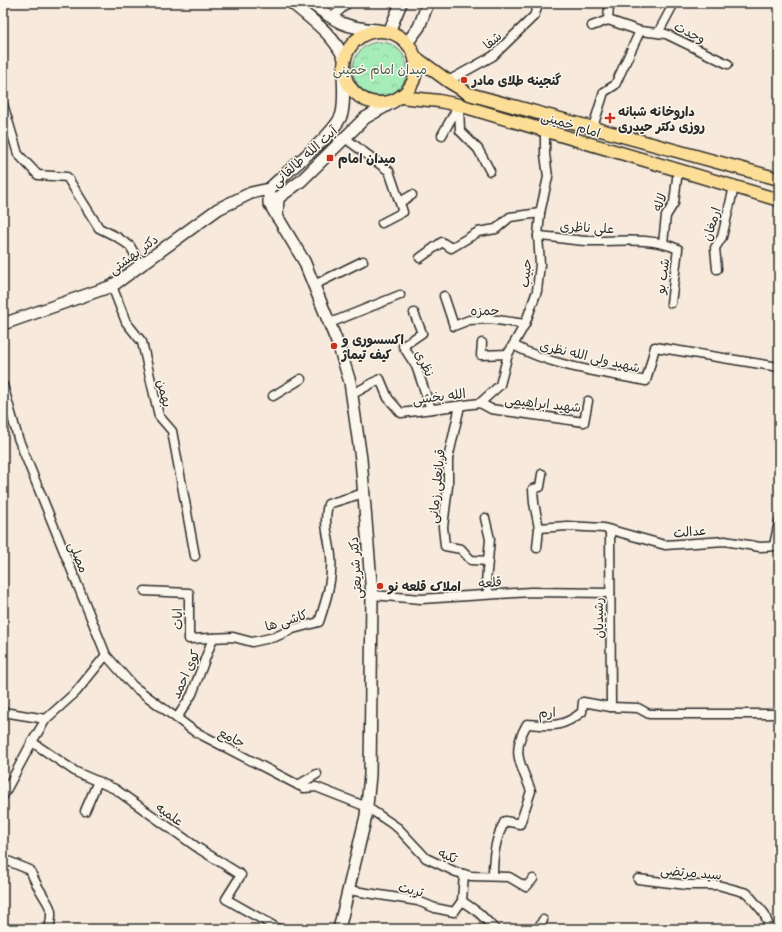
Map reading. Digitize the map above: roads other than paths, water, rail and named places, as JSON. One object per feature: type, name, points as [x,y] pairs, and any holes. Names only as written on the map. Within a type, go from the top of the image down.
[{"type":"main road","points":[[292,3],[329,34],[339,47],[346,81],[352,91],[360,99],[377,104],[397,99],[411,86],[416,75],[415,57],[407,43],[399,36],[383,31],[359,29],[338,23],[311,3]]},
{"type":"main road","points":[[383,31],[401,3]]},
{"type":"main road","points":[[407,43],[419,26],[428,3]]},
{"type":"main road","points":[[343,64],[348,48],[356,39],[366,32],[383,31]]},
{"type":"main road","name":"امام خمینی","points":[[415,57],[448,81],[470,94],[779,179]]},
{"type":"main road","name":"آیت الله طالقانی","points":[[277,218],[269,203],[269,189],[313,149],[333,128],[342,114],[343,64]]},
{"type":"main road","name":"آیت الله طالقانی","points":[[277,218],[278,198],[301,180],[365,118],[397,99]]},
{"type":"main road","name":"امام خمینی","points":[[397,99],[439,101],[459,105],[779,200]]},
{"type":"main road","name":"دکتر بهشتی","points":[[3,324],[112,286],[218,209],[251,193],[269,189]]},
{"type":"main road","name":"دکتر شریعتی","points":[[277,218],[304,261],[330,323],[350,382],[361,459],[364,493],[372,595],[370,771],[367,807],[339,929]]},
{"type":"street","points":[[331,18],[348,3]]},
{"type":"street","name":"شفا","points":[[448,81],[493,56],[534,16],[538,3]]},
{"type":"street","points":[[606,3],[609,5],[608,20]]},
{"type":"street","points":[[658,33],[674,3]]},
{"type":"street","points":[[592,26],[608,20],[640,31],[615,85],[604,92],[593,127]]},
{"type":"street","name":"وحدت","points":[[640,31],[666,34],[728,64]]},
{"type":"street","points":[[3,104],[18,154],[38,175],[56,178],[67,177],[99,228],[117,237],[130,246],[141,265]]},
{"type":"street","points":[[442,135],[459,105]]},
{"type":"street","points":[[459,105],[460,131],[478,149],[490,171]]},
{"type":"street","name":"حبیب","points":[[480,403],[500,385],[508,354],[525,324],[537,291],[540,264],[538,236],[540,213],[548,177],[545,154],[545,130]]},
{"type":"street","points":[[345,138],[389,171],[403,212],[382,223]]},
{"type":"street","name":"لاله","points":[[664,243],[666,216],[674,203],[678,170]]},
{"type":"street","name":"ارمغان","points":[[717,269],[715,248],[722,237],[734,187]]},
{"type":"street","points":[[400,202],[412,195]]},
{"type":"street","points":[[420,258],[442,242],[451,248],[478,232],[496,229],[510,218],[540,213]]},
{"type":"street","name":"علی ناظری","points":[[538,236],[588,241],[635,240]]},
{"type":"street","name":"شب بو","points":[[635,240],[664,243],[678,249],[671,303]]},
{"type":"street","points":[[314,285],[363,261]]},
{"type":"street","name":"بهمن","points":[[112,286],[126,322],[142,342],[159,416],[172,431],[195,556]]},
{"type":"street","points":[[330,323],[400,295]]},
{"type":"street","name":"حمزه","points":[[444,296],[454,326],[469,320],[490,319],[525,324]]},
{"type":"street","name":"نظری","points":[[414,314],[422,333],[404,346],[416,366],[431,408]]},
{"type":"street","points":[[482,343],[481,355],[508,354]]},
{"type":"street","name":"شهید ولی الله نظری","points":[[513,346],[531,355],[561,364],[646,381],[655,347],[779,367]]},
{"type":"street","points":[[273,396],[301,379]]},
{"type":"street","name":"الله بخشی","points":[[352,395],[380,379],[388,398],[401,413],[480,403]]},
{"type":"street","name":"مصلی","points":[[3,385],[18,438],[106,655]]},
{"type":"street","name":"شهید ابراهیمی","points":[[480,403],[491,409],[584,422],[588,401]]},
{"type":"street","name":"قربانعلی زمانی","points":[[460,406],[448,459],[448,486],[443,527],[446,546],[461,549],[471,560],[488,561]]},
{"type":"street","points":[[537,548],[539,528],[533,489],[540,487],[542,474]]},
{"type":"street","name":"کاشی ها","points":[[189,639],[233,637],[252,642],[275,637],[319,622],[329,590],[331,557],[325,519],[328,504],[364,493]]},
{"type":"street","points":[[485,518],[490,539],[486,582],[489,594]]},
{"type":"street","points":[[777,545],[779,522]]},
{"type":"street","name":"عدالت","points":[[539,528],[567,526],[610,530],[665,545],[725,541],[760,547],[777,545]]},
{"type":"street","name":"رشیدیان","points":[[610,530],[611,707]]},
{"type":"street","name":"ایات","points":[[145,591],[189,593],[189,639]]},
{"type":"street","name":"قلعه","points":[[372,595],[421,599],[458,598],[489,594],[531,592],[610,593]]},
{"type":"street","name":"کوی احمد","points":[[177,718],[192,694],[213,638]]},
{"type":"street","points":[[3,796],[46,719],[76,692],[106,655]]},
{"type":"street","name":"جامع","points":[[106,655],[133,686],[194,731],[304,788],[316,787],[367,807]]},
{"type":"street","name":"ارم","points":[[493,876],[493,853],[500,830],[505,821],[520,824],[531,790],[520,768],[518,758],[521,735],[527,724],[554,727],[570,722],[582,712],[584,702],[611,707],[638,708],[648,714],[779,714]]},
{"type":"street","points":[[3,712],[46,719]]},
{"type":"street","name":"علمیه","points":[[32,742],[76,772],[115,789],[198,848],[241,875],[226,899],[279,929]]},
{"type":"street","points":[[298,785],[317,774]]},
{"type":"street","points":[[85,810],[98,781]]},
{"type":"street","name":"تکیه","points":[[367,807],[398,828],[426,858],[464,874],[509,877],[526,887],[533,879]]},
{"type":"street","points":[[3,859],[30,870],[40,891],[50,904],[52,918],[49,929]]},
{"type":"street","points":[[464,874],[462,901],[479,913],[495,929]]},
{"type":"street","name":"سید مرتضی","points":[[638,879],[679,884],[718,885],[747,893],[764,913],[770,929]]},
{"type":"street","name":"تربت","points":[[348,890],[418,901],[435,908],[454,912],[462,901]]},
{"type":"street","points":[[538,929],[543,920]]},
{"type":"place","name":"گنجینه طلای مادر","points":[[464,80]]},
{"type":"place","name":"داروخانه شبانه روزی دکتر حیدری","points":[[610,118]]},
{"type":"place","name":"میدان امام","points":[[330,158]]},
{"type":"place","name":"اکسسوری و کیف تیماژ","points":[[334,346]]},
{"type":"place","name":"املاک قلعه نو","points":[[380,586]]},
{"type":"park label","name":"میدان امام خمینی","points":[[380,69]]}]
